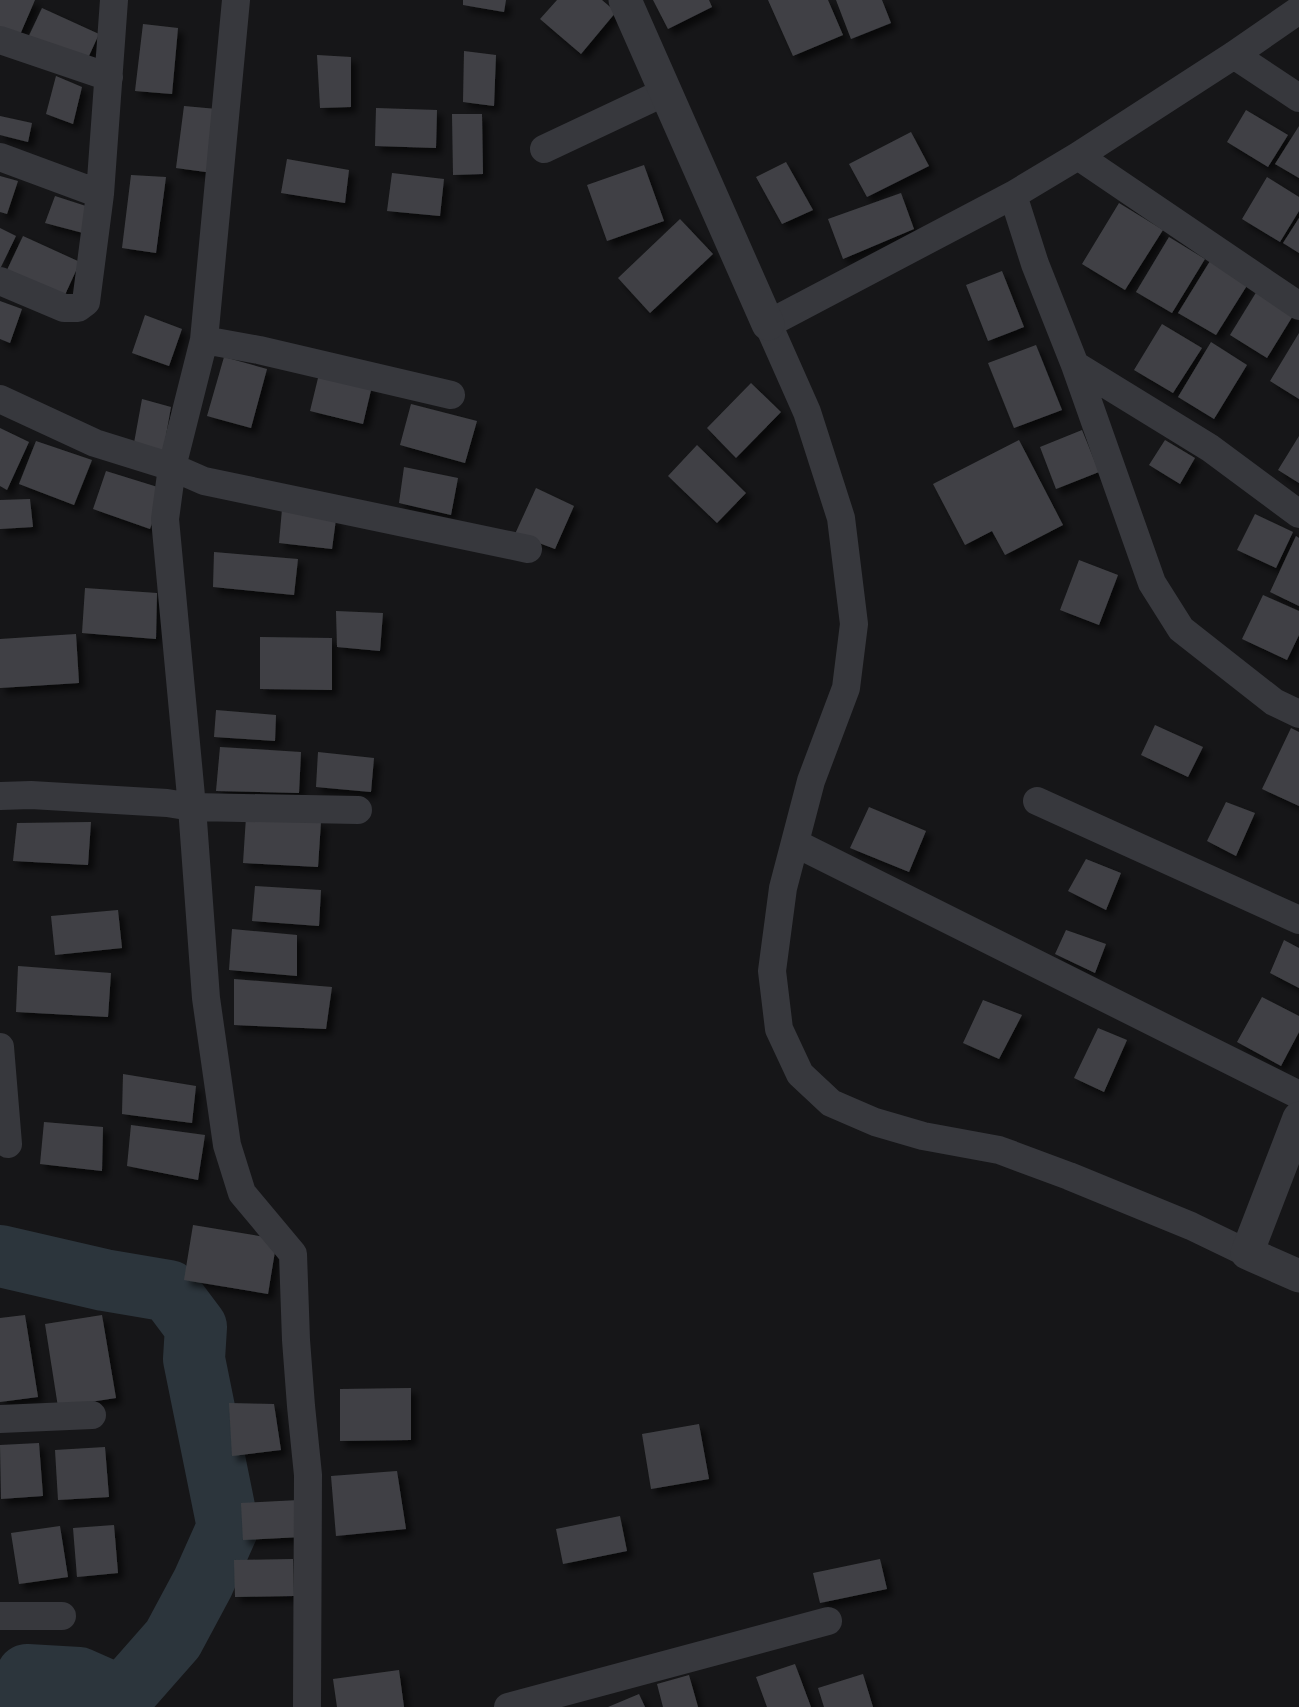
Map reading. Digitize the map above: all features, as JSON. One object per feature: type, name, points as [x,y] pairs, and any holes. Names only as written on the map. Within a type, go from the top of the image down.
[{"type":"street","points":[[0,281],[64,308],[78,308],[86,302],[100,194],[114,0]]},
{"type":"street","points":[[236,0],[204,340],[172,466],[165,519],[192,807],[206,998],[227,1145],[242,1193],[293,1254],[297,1362],[308,1475],[307,1707]]},
{"type":"street","points":[[625,0],[807,412],[841,518],[854,624],[846,688],[811,781],[783,888],[772,971],[779,1029],[800,1074],[831,1103],[875,1122],[923,1136],[999,1150],[1191,1226],[1299,1276]]},
{"type":"street","points":[[768,324],[1013,195],[1078,156],[1299,10]]},
{"type":"street","points":[[0,40],[109,77]]},
{"type":"street","points":[[1234,55],[1299,98]]},
{"type":"street","points":[[544,150],[665,92]]},
{"type":"street","points":[[1078,156],[1299,306]]},
{"type":"street","points":[[0,157],[100,194]]},
{"type":"street","points":[[1013,195],[1035,264],[1075,365],[1152,583],[1181,629],[1274,702],[1299,714]]},
{"type":"street","points":[[204,340],[259,350],[451,395]]},
{"type":"street","points":[[1075,365],[1210,448],[1299,514]]},
{"type":"street","points":[[0,399],[95,443],[172,466],[204,481],[528,549]]},
{"type":"street","points":[[0,796],[42,796],[192,807],[357,810]]},
{"type":"street","points":[[1037,801],[1299,920]]},
{"type":"street","points":[[795,843],[1299,1095]]},
{"type":"street","points":[[0,1047],[8,1144]]},
{"type":"street","points":[[1247,1252],[1299,1118]]},
{"type":"street","points":[[0,1419],[92,1414]]},
{"type":"street","points":[[0,1616],[62,1616]]},
{"type":"street","points":[[508,1707],[828,1621]]},
{"type":"building","points":[[0,0],[35,0],[19,37],[0,29]]},
{"type":"building","points":[[463,0],[506,0],[504,12],[463,5]]},
{"type":"building","points":[[557,0],[602,0],[616,12],[581,54],[540,19]]},
{"type":"building","points":[[653,0],[709,0],[712,7],[668,29]]},
{"type":"building","points":[[768,0],[828,0],[843,35],[793,56]]},
{"type":"building","points":[[836,0],[882,0],[891,23],[851,39]]},
{"type":"building","points":[[42,8],[99,34],[83,69],[26,42]]},
{"type":"building","points":[[143,24],[178,28],[172,94],[135,91]]},
{"type":"building","points":[[464,51],[496,55],[494,106],[463,102]]},
{"type":"building","points":[[317,55],[351,57],[351,107],[320,108]]},
{"type":"building","points":[[56,76],[82,87],[73,124],[46,114]]},
{"type":"building","points":[[184,106],[217,109],[213,173],[176,168]]},
{"type":"building","points":[[376,108],[437,110],[436,148],[375,146]]},
{"type":"building","points":[[1246,110],[1288,135],[1268,167],[1227,142]]},
{"type":"building","points":[[452,114],[482,114],[483,174],[453,175]]},
{"type":"building","points":[[0,116],[32,123],[28,142],[0,135]]},
{"type":"building","points":[[1299,126],[1299,178],[1275,164]]},
{"type":"building","points":[[911,132],[929,166],[867,197],[849,164]]},
{"type":"building","points":[[287,159],[349,170],[345,203],[281,193]]},
{"type":"building","points":[[786,162],[813,210],[782,224],[756,177]]},
{"type":"building","points":[[644,165],[664,221],[607,241],[587,185]]},
{"type":"building","points":[[392,173],[444,179],[440,216],[387,211]]},
{"type":"building","points":[[131,175],[166,177],[156,253],[122,248]]},
{"type":"building","points":[[0,176],[18,181],[7,214],[0,212]]},
{"type":"building","points":[[1267,177],[1299,197],[1299,211],[1280,242],[1242,219]]},
{"type":"building","points":[[901,193],[914,229],[843,259],[828,219]]},
{"type":"building","points":[[55,196],[89,207],[83,233],[45,223]]},
{"type":"building","points":[[1119,203],[1163,230],[1125,290],[1082,264]]},
{"type":"building","points":[[1299,218],[1299,253],[1283,243]]},
{"type":"building","points":[[680,219],[713,254],[650,313],[618,278]]},
{"type":"building","points":[[0,228],[16,236],[0,269]]},
{"type":"building","points":[[23,236],[80,262],[64,297],[7,270]]},
{"type":"building","points":[[1169,237],[1205,259],[1172,313],[1136,292]]},
{"type":"building","points":[[1210,261],[1248,284],[1216,335],[1178,313]]},
{"type":"building","points":[[1002,271],[1024,327],[988,341],[966,285]]},
{"type":"building","points":[[1257,291],[1294,314],[1267,358],[1230,335]]},
{"type":"building","points":[[0,301],[22,309],[10,343],[0,339]]},
{"type":"building","points":[[145,315],[182,329],[169,366],[132,353]]},
{"type":"building","points":[[1162,324],[1202,348],[1173,393],[1134,370]]},
{"type":"building","points":[[1299,333],[1299,399],[1270,381]]},
{"type":"building","points":[[1211,342],[1247,365],[1214,419],[1178,397]]},
{"type":"building","points":[[1036,345],[1062,410],[1014,428],[988,363]]},
{"type":"building","points":[[224,357],[267,369],[251,428],[207,416]]},
{"type":"building","points":[[319,374],[372,386],[363,424],[310,411]]},
{"type":"building","points":[[751,383],[781,412],[736,458],[707,428]]},
{"type":"building","points":[[142,399],[171,407],[163,452],[134,443]]},
{"type":"building","points":[[411,404],[477,421],[465,463],[400,445]]},
{"type":"building","points":[[0,428],[29,442],[7,490],[0,486]]},
{"type":"building","points":[[1082,430],[1099,472],[1056,489],[1040,447]]},
{"type":"building","points":[[1299,436],[1299,483],[1278,470]]},
{"type":"building","points":[[1019,440],[1063,525],[1005,555],[992,531],[965,545],[933,484]]},
{"type":"building","points":[[1165,440],[1195,458],[1180,484],[1149,465]]},
{"type":"building","points":[[36,441],[92,460],[74,505],[19,484]]},
{"type":"building","points":[[697,445],[746,493],[717,523],[668,476]]},
{"type":"building","points":[[404,467],[458,478],[451,515],[399,503]]},
{"type":"building","points":[[106,471],[164,489],[150,529],[93,509]]},
{"type":"building","points":[[536,488],[574,506],[555,549],[515,534]]},
{"type":"building","points":[[30,499],[33,527],[0,529],[0,500]]},
{"type":"building","points":[[282,509],[336,519],[332,549],[279,543]]},
{"type":"building","points":[[1255,514],[1293,532],[1276,568],[1237,550]]},
{"type":"building","points":[[1296,536],[1299,538],[1299,606],[1270,592]]},
{"type":"building","points":[[214,552],[298,559],[294,595],[213,587]]},
{"type":"building","points":[[1079,560],[1118,575],[1099,625],[1060,610]]},
{"type":"building","points":[[85,588],[157,593],[156,639],[82,633]]},
{"type":"building","points":[[1263,595],[1299,611],[1299,635],[1287,660],[1242,639]]},
{"type":"building","points":[[336,611],[383,613],[380,651],[337,647]]},
{"type":"building","points":[[76,634],[79,683],[0,688],[0,639]]},
{"type":"building","points":[[260,637],[332,638],[332,690],[260,689]]},
{"type":"building","points":[[216,710],[276,715],[275,741],[214,737]]},
{"type":"building","points":[[1155,725],[1203,747],[1188,777],[1141,755]]},
{"type":"building","points":[[1291,728],[1299,732],[1299,806],[1262,789]]},
{"type":"building","points":[[220,747],[301,752],[299,793],[216,791]]},
{"type":"building","points":[[318,752],[374,758],[371,792],[316,787]]},
{"type":"building","points":[[1226,802],[1255,813],[1236,856],[1207,841]]},
{"type":"building","points":[[869,807],[926,831],[909,872],[850,848]]},
{"type":"building","points":[[246,817],[321,822],[318,867],[243,863]]},
{"type":"building","points":[[91,822],[88,865],[13,861],[17,823]]},
{"type":"building","points":[[1086,859],[1121,873],[1106,910],[1068,891]]},
{"type":"building","points":[[255,886],[321,890],[319,926],[252,921]]},
{"type":"building","points":[[118,910],[122,948],[55,955],[51,916]]},
{"type":"building","points":[[232,929],[297,935],[297,976],[229,970]]},
{"type":"building","points":[[1066,930],[1106,944],[1095,973],[1055,954]]},
{"type":"building","points":[[1284,940],[1299,948],[1299,988],[1270,973]]},
{"type":"building","points":[[18,966],[111,973],[108,1017],[16,1012]]},
{"type":"building","points":[[234,979],[332,987],[326,1029],[234,1025]]},
{"type":"building","points":[[1262,997],[1299,1016],[1299,1032],[1281,1066],[1237,1042]]},
{"type":"building","points":[[983,1000],[1022,1015],[999,1059],[963,1043]]},
{"type":"building","points":[[1098,1028],[1127,1040],[1104,1092],[1074,1078]]},
{"type":"building","points":[[123,1074],[196,1086],[192,1123],[122,1114]]},
{"type":"building","points":[[44,1122],[103,1127],[102,1171],[40,1164]]},
{"type":"building","points":[[131,1125],[205,1135],[198,1180],[127,1166]]},
{"type":"building","points":[[193,1225],[277,1239],[268,1294],[184,1280]]},
{"type":"building","points":[[25,1315],[38,1397],[0,1402],[0,1318]]},
{"type":"building","points":[[102,1315],[116,1398],[58,1407],[45,1324]]},
{"type":"building","points":[[411,1388],[411,1440],[340,1441],[340,1389]]},
{"type":"building","points":[[229,1403],[274,1404],[281,1450],[232,1456]]},
{"type":"building","points":[[699,1424],[709,1479],[651,1489],[642,1434]]},
{"type":"building","points":[[39,1443],[43,1496],[1,1499],[0,1445]]},
{"type":"building","points":[[105,1447],[109,1497],[58,1500],[55,1450]]},
{"type":"building","points":[[397,1471],[406,1529],[336,1536],[331,1476]]},
{"type":"building","points":[[299,1500],[302,1537],[243,1540],[241,1503]]},
{"type":"building","points":[[620,1516],[627,1551],[563,1564],[556,1529]]},
{"type":"building","points":[[114,1525],[118,1573],[77,1577],[73,1528]]},
{"type":"building","points":[[60,1526],[68,1577],[19,1584],[11,1533]]},
{"type":"building","points":[[293,1559],[294,1596],[235,1597],[234,1560]]},
{"type":"building","points":[[880,1559],[887,1589],[820,1603],[813,1573]]},
{"type":"building","points":[[795,1664],[811,1707],[767,1707],[756,1677]]},
{"type":"building","points":[[399,1670],[404,1707],[337,1707],[333,1679]]},
{"type":"building","points":[[863,1674],[873,1707],[824,1707],[818,1688]]},
{"type":"building","points":[[689,1675],[698,1707],[663,1707],[657,1684]]},
{"type":"building","points":[[639,1694],[645,1707],[608,1707]]},
{"type":"waterway","points":[[0,1256],[104,1280],[169,1291],[196,1327],[194,1359],[228,1527],[203,1583],[173,1639],[122,1697],[79,1678],[27,1675],[11,1707]]}]
